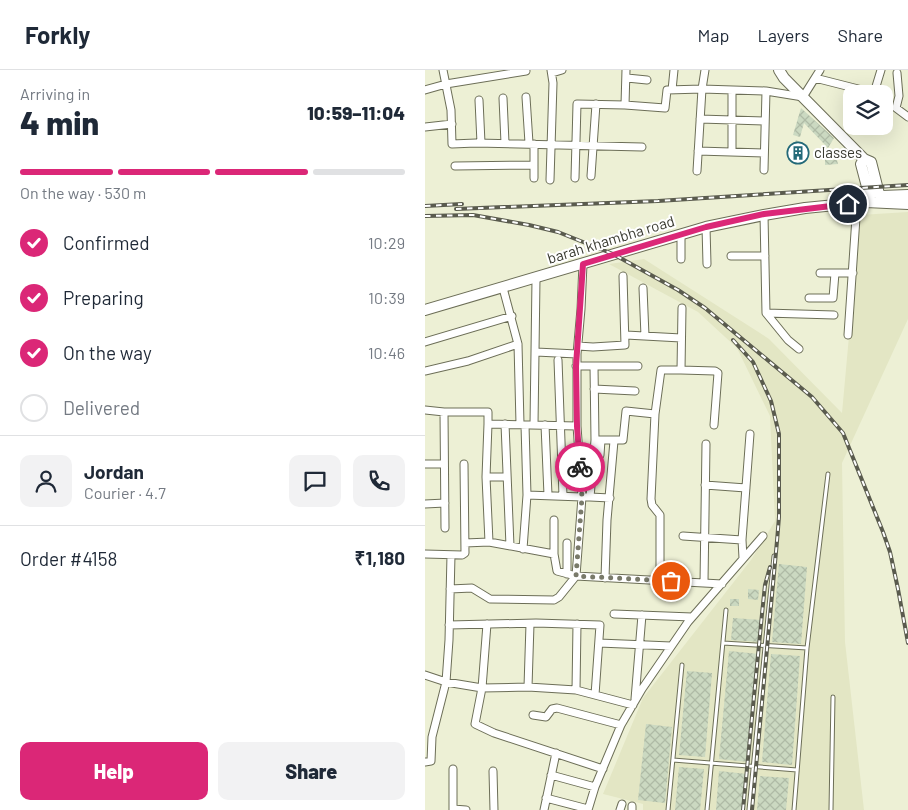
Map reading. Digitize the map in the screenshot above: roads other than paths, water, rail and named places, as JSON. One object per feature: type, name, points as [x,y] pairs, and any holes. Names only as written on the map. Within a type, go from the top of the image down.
[{"type":"street","points":[[443,70],[452,124],[453,144],[505,143],[642,147]]},
{"type":"street","points":[[550,180],[553,83],[551,71],[562,70]]},
{"type":"street","points":[[625,105],[626,70]]},
{"type":"street","points":[[672,90],[674,70]]},
{"type":"street","points":[[697,171],[705,70]]},
{"type":"street","points":[[779,70],[784,78],[864,159],[871,162],[879,194],[882,196],[908,195]]},
{"type":"street","points":[[803,97],[820,70]]},
{"type":"street","points":[[815,78],[874,93],[881,70]]},
{"type":"street","points":[[425,90],[445,84],[526,71]]},
{"type":"street","points":[[897,73],[899,96],[896,108],[908,117]]},
{"type":"street","points":[[627,78],[647,80]]},
{"type":"street","points":[[575,178],[577,104],[665,108],[667,90],[766,91],[803,97]]},
{"type":"street","points":[[732,90],[732,152]]},
{"type":"street","points":[[764,170],[766,91]]},
{"type":"street","points":[[526,97],[534,178]]},
{"type":"street","points":[[503,98],[505,143]]},
{"type":"street","points":[[479,100],[481,143]]},
{"type":"street","points":[[591,176],[596,104]]},
{"type":"street","points":[[700,119],[765,121]]},
{"type":"street","points":[[425,127],[452,124]]},
{"type":"street","points":[[698,150],[764,153]]},
{"type":"street","points":[[864,159],[861,164],[871,202]]},
{"type":"street","points":[[455,166],[534,165]]},
{"type":"street","name":"barah khambha road","points":[[425,310],[536,279],[681,234],[764,214],[871,202],[908,204]]},
{"type":"street","points":[[848,335],[857,204]]},
{"type":"street","points":[[764,214],[766,313],[787,340],[799,349]]},
{"type":"street","points":[[706,227],[707,264]]},
{"type":"street","points":[[681,234],[681,259]]},
{"type":"street","points":[[731,256],[765,256]]},
{"type":"street","points":[[450,589],[474,588],[490,599],[555,600],[576,576],[582,497],[577,426],[576,366],[583,264]]},
{"type":"street","points":[[820,273],[853,273]]},
{"type":"street","points":[[809,298],[833,298],[835,273]]},
{"type":"street","points":[[536,352],[624,346],[626,335],[623,276]]},
{"type":"street","points":[[534,425],[536,279]]},
{"type":"street","points":[[503,288],[518,344],[527,495],[523,549]]},
{"type":"street","points":[[643,288],[645,336]]},
{"type":"street","points":[[681,370],[682,308]]},
{"type":"street","points":[[766,313],[834,315]]},
{"type":"street","points":[[425,342],[512,316]]},
{"type":"street","points":[[626,335],[681,338]]},
{"type":"street","points":[[425,371],[468,361],[518,344]]},
{"type":"street","points":[[558,360],[563,496]]},
{"type":"street","points":[[576,366],[638,366]]},
{"type":"street","points":[[594,366],[599,455]]},
{"type":"street","points":[[660,580],[660,515],[652,505],[651,499],[655,414],[661,370],[718,372],[714,425]]},
{"type":"street","points":[[594,389],[635,391]]},
{"type":"street","points":[[425,410],[488,412],[489,542]]},
{"type":"street","points":[[598,440],[623,440],[626,411],[655,414]]},
{"type":"street","points":[[444,412],[445,528]]},
{"type":"street","points":[[488,424],[577,426]]},
{"type":"street","points":[[505,424],[510,546]]},
{"type":"street","points":[[545,425],[547,495]]},
{"type":"street","points":[[743,558],[742,540],[750,434]]},
{"type":"street","points":[[590,497],[598,440]]},
{"type":"street","points":[[605,578],[607,520],[614,441]]},
{"type":"street","points":[[704,583],[706,444]]},
{"type":"street","points":[[425,464],[443,464]]},
{"type":"street","points":[[425,554],[463,554],[465,543],[464,464]]},
{"type":"street","points":[[487,477],[507,477]]},
{"type":"street","points":[[705,485],[746,488]]},
{"type":"street","points":[[527,495],[610,498]]},
{"type":"street","points":[[425,504],[445,503]]},
{"type":"street","points":[[554,520],[556,570],[576,576],[721,584]]},
{"type":"street","points":[[683,536],[742,540]]},
{"type":"street","points":[[546,798],[588,809],[595,787],[621,725],[634,703],[692,617],[763,536]]},
{"type":"street","points":[[465,543],[489,542],[554,554]]},
{"type":"street","points":[[567,543],[567,574]]},
{"type":"street","points":[[425,762],[429,762],[431,759],[428,736],[446,682],[451,555]]},
{"type":"street","points":[[614,614],[692,617]]},
{"type":"street","points":[[634,703],[642,615]]},
{"type":"street","points":[[487,624],[482,688],[474,720],[475,724],[494,733],[603,769]]},
{"type":"street","points":[[528,687],[529,624]]},
{"type":"street","points":[[576,690],[577,624]]},
{"type":"street","points":[[449,625],[600,625],[595,695]]},
{"type":"street","points":[[599,643],[671,646]]},
{"type":"street","points":[[425,675],[446,682],[482,688],[528,687],[576,690],[634,703]]},
{"type":"street","points":[[533,715],[546,717],[552,709],[557,708],[621,725]]},
{"type":"street","points":[[544,810],[557,754]]},
{"type":"street","points":[[453,769],[453,809],[466,810]]},
{"type":"street","points":[[493,771],[493,810]]},
{"type":"street","points":[[551,775],[595,787]]},
{"type":"lane","points":[[794,810],[807,648],[828,474]]},
{"type":"lane","points":[[749,810],[775,556]]},
{"type":"lane","points":[[707,810],[726,610]]},
{"type":"lane","points":[[723,643],[807,648]]},
{"type":"lane","points":[[668,810],[682,665]]},
{"type":"lane","points":[[831,810],[833,697]]},
{"type":"lane","points":[[673,760],[797,770]]},
{"type":"railway","points":[[456,209],[658,201],[908,185]]},
{"type":"railway","points":[[425,206],[462,204]]},
{"type":"railway","points":[[425,216],[473,215],[529,225],[558,232],[613,254],[678,290],[705,308],[812,397],[843,433],[883,532],[890,552],[908,643]]},
{"type":"railway","points":[[733,340],[753,362],[771,401],[779,434],[779,517],[752,810]]},
{"type":"railway","points":[[743,810],[765,585],[770,567]]},
{"type":"place","name":"classes","points":[[798,153]]}]
